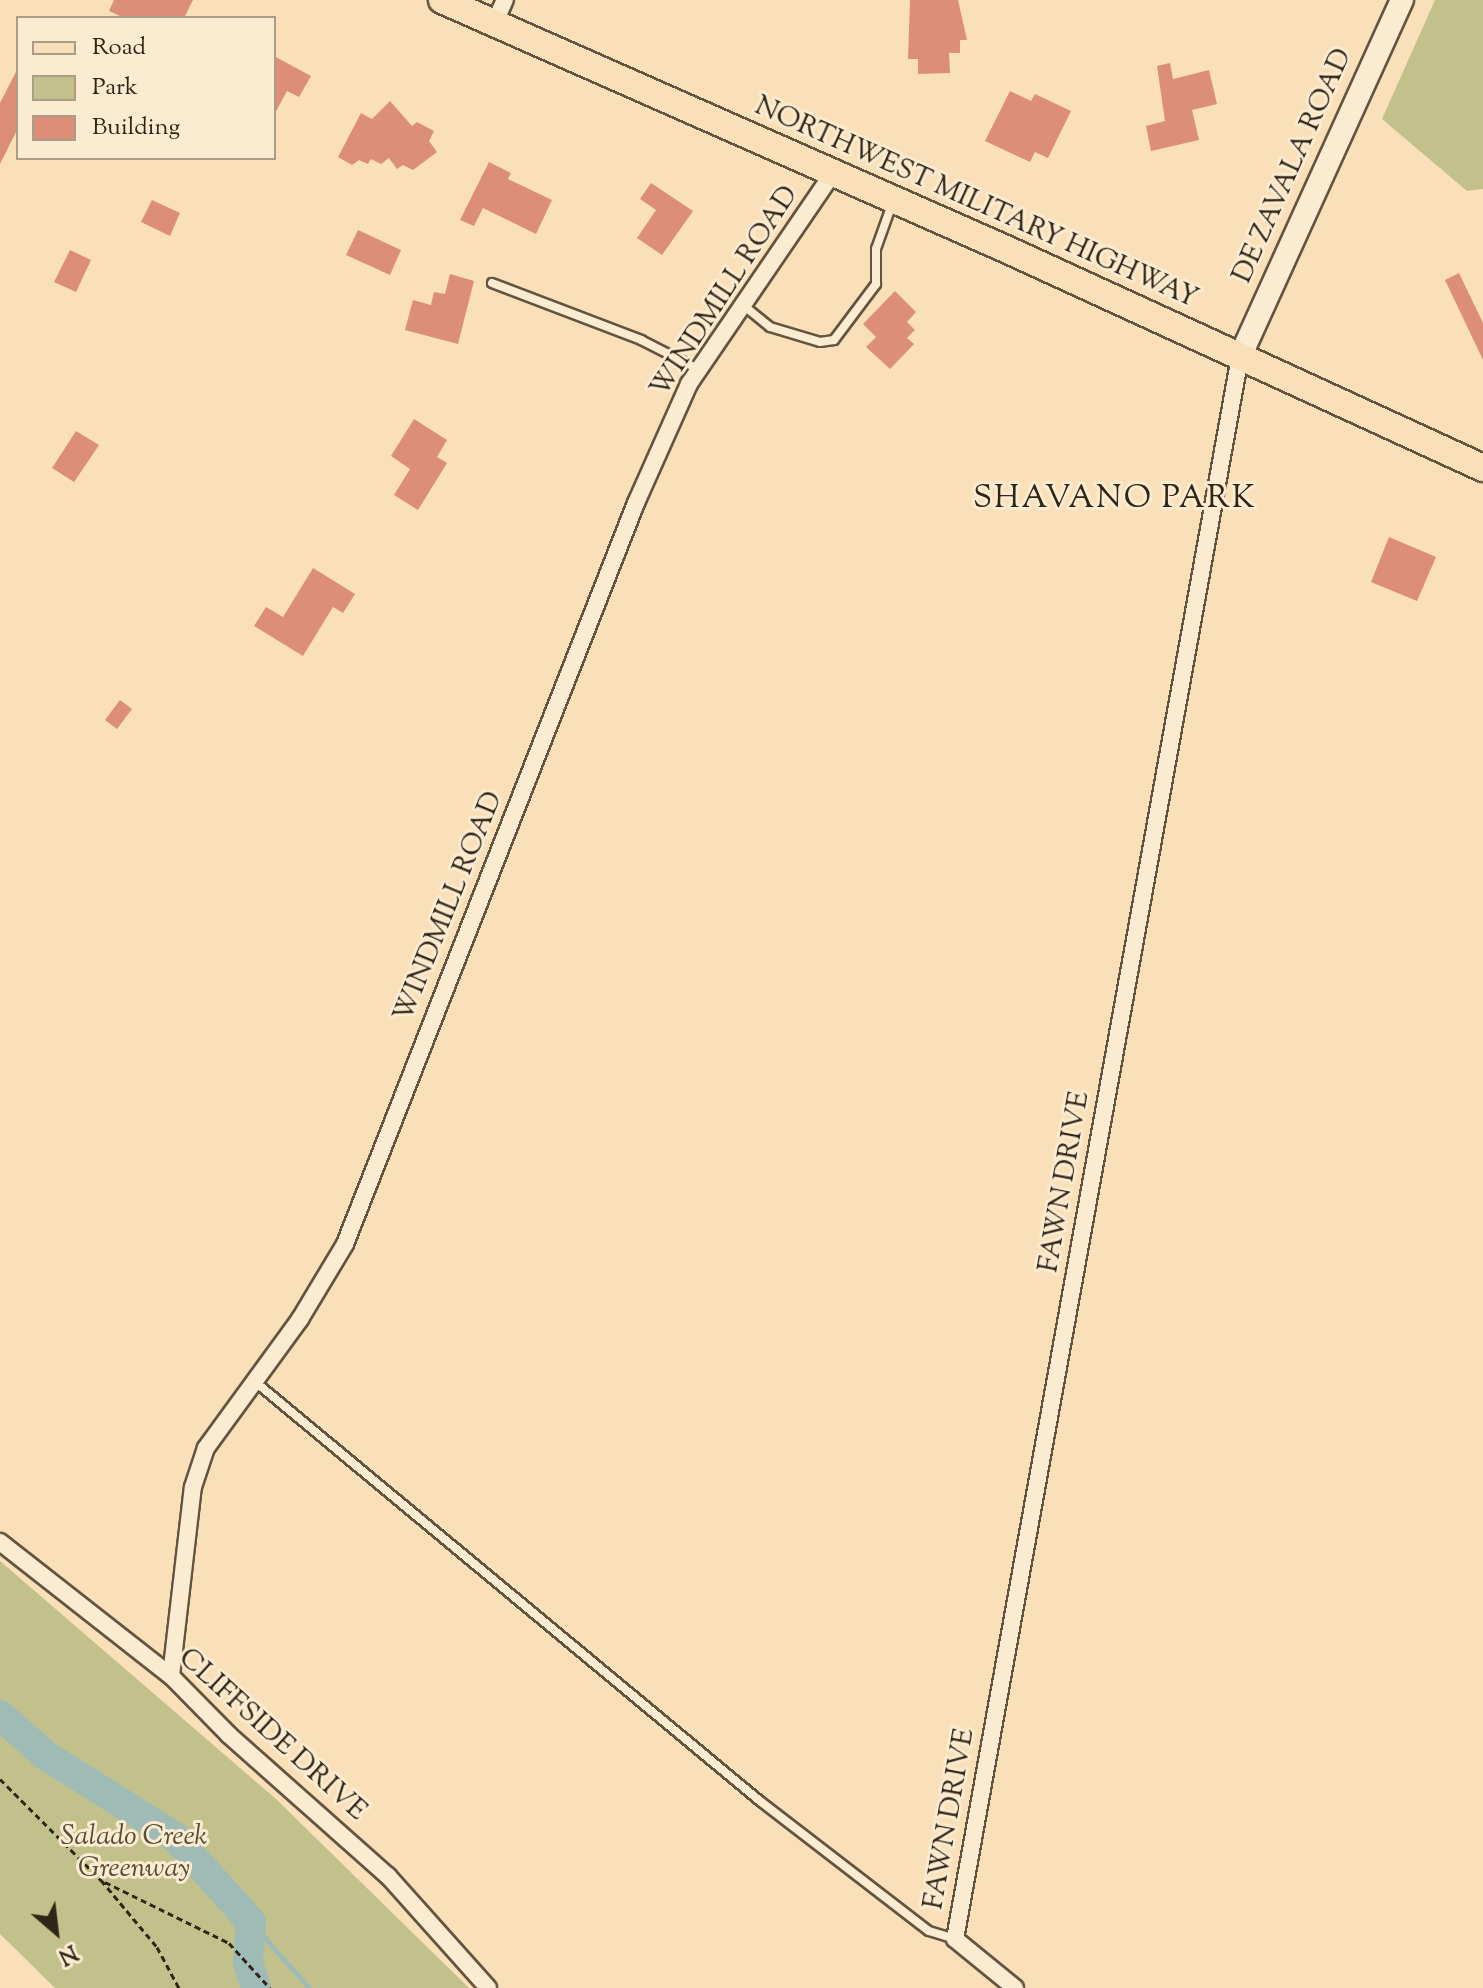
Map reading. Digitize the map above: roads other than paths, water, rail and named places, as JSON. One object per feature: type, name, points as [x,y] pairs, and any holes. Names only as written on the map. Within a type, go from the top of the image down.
[{"type":"main road","name":"NORTHWEST MILITARY HIGHWAY","points":[[442,0],[500,11],[833,173],[1483,468]]},
{"type":"main road","name":"DE ZAVALA ROAD","points":[[1240,357],[1402,0]]},
{"type":"street","name":"WINDMILL ROAD","points":[[171,1676],[193,1487],[206,1448],[252,1379],[300,1319],[345,1244],[636,503],[699,370],[833,173]]},
{"type":"street","name":"FAWN DRIVE","points":[[1015,1988],[955,1939],[1240,357]]},
{"type":"street","name":"CLIFFSIDE DRIVE","points":[[0,1542],[171,1676],[229,1735],[388,1876],[488,1988]]},
{"type":"lane","points":[[743,305],[770,327],[820,342],[834,340],[876,284],[876,249],[894,200]]},
{"type":"lane","points":[[492,283],[641,340],[699,370]]},
{"type":"lane","points":[[252,1379],[760,1801],[929,1931],[955,1939]]},
{"type":"waterway","points":[[0,1715],[45,1755],[175,1837],[251,1922],[248,1963],[256,1988]]},
{"type":"waterway","points":[[251,1922],[309,1988]]},
{"type":"district","name":"SHAVANO PARK","points":[[1115,499]]},
{"type":"park label","name":"Salado Creek Greenway","points":[[134,1853]]}]
